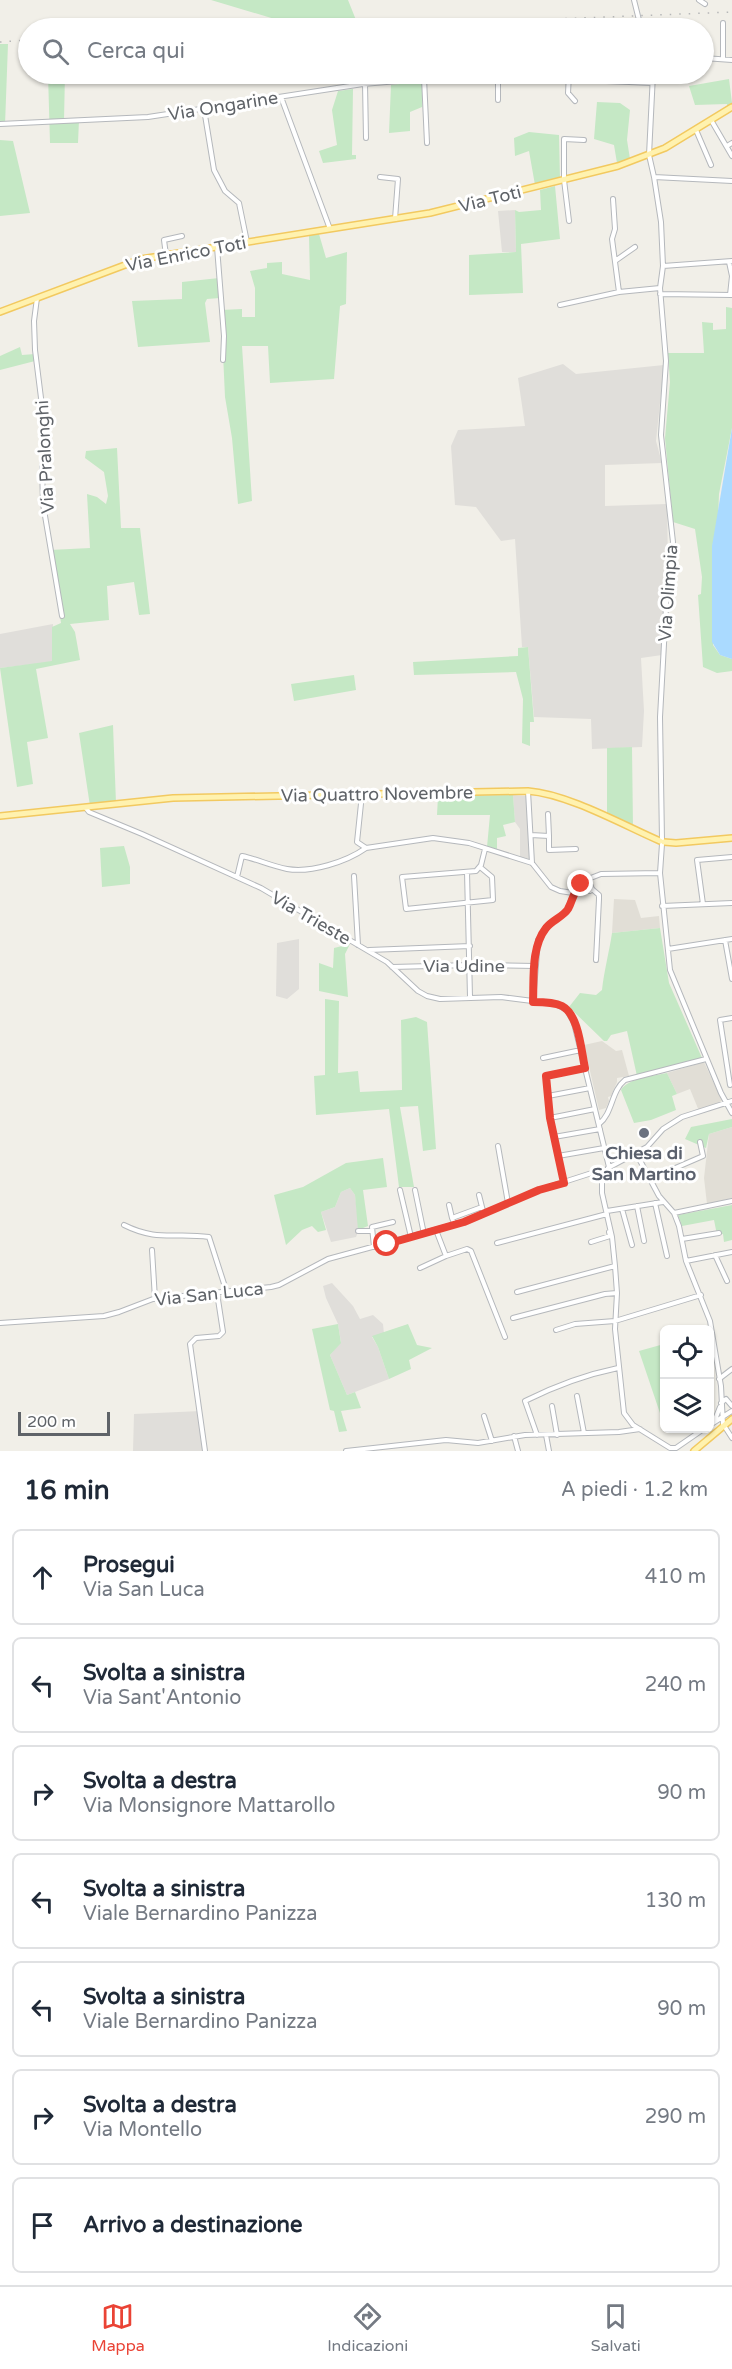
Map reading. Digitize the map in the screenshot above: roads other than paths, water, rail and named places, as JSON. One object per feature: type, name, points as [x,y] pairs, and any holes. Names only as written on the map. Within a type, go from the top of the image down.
[{"type":"main road","name":"Via Toti","points":[[329,230],[441,211],[618,166],[674,144],[732,108]]},
{"type":"main road","name":"Via Enrico Toti","points":[[0,312],[130,262],[329,230]]},
{"type":"main road","name":"Via Quattro Novembre","points":[[85,807],[174,798],[528,791],[542,792],[569,801],[662,842],[685,843],[732,838]]},
{"type":"main road","points":[[0,816],[85,807]]},
{"type":"main road","points":[[694,1451],[723,1426],[726,1417]]},
{"type":"street","points":[[634,0],[638,18]]},
{"type":"street","points":[[699,0],[705,4]]},
{"type":"street","points":[[723,23],[723,59]]},
{"type":"street","points":[[714,59],[732,60]]},
{"type":"street","name":"Via Ongarine","points":[[0,124],[148,117],[359,84]]},
{"type":"street","points":[[365,84],[366,138]]},
{"type":"street","points":[[424,84],[427,143]]},
{"type":"street","points":[[498,84],[498,100]]},
{"type":"street","points":[[568,84],[568,93],[575,101]]},
{"type":"street","name":"Via Olimpia","points":[[652,84],[649,155],[661,222],[663,266],[660,294],[666,361],[661,435],[673,542],[660,717],[662,906],[670,970],[719,1089],[732,1113]]},
{"type":"street","points":[[281,97],[329,230]]},
{"type":"street","points":[[204,109],[214,171],[225,191],[239,203],[247,242]]},
{"type":"street","points":[[711,120],[732,156]]},
{"type":"street","points":[[696,130],[711,165]]},
{"type":"street","points":[[569,221],[564,180],[564,139],[584,140]]},
{"type":"street","points":[[727,146],[732,143]]},
{"type":"street","points":[[380,177],[398,179],[395,219]]},
{"type":"street","points":[[654,177],[732,181]]},
{"type":"street","points":[[613,199],[615,229],[612,239],[619,292]]},
{"type":"street","points":[[166,255],[164,240],[182,236]]},
{"type":"street","points":[[217,247],[224,336],[223,360]]},
{"type":"street","points":[[615,261],[635,247]]},
{"type":"street","points":[[660,294],[731,295],[730,262],[663,266]]},
{"type":"street","points":[[560,305],[619,292],[660,288]]},
{"type":"street","name":"Via Pralonghi","points":[[37,298],[34,321],[35,350],[47,446],[42,472],[43,504],[62,616]]},
{"type":"street","points":[[528,791],[532,863]]},
{"type":"street","points":[[362,794],[357,842],[366,848]]},
{"type":"street","name":"Via Trieste","points":[[85,807],[87,811],[261,888],[368,951],[392,967],[418,991],[427,996],[440,999],[501,997],[556,1004],[567,1010],[574,1023],[581,1050]]},
{"type":"street","name":"Via Trieste","points":[[92,807],[98,815]]},
{"type":"street","points":[[548,814],[549,850],[576,849]]},
{"type":"street","points":[[531,836],[549,836]]},
{"type":"street","points":[[237,878],[242,856],[285,869],[298,870],[333,863],[351,857],[366,848],[440,838],[469,843],[532,863],[551,887],[573,893]]},
{"type":"street","points":[[480,867],[492,877],[493,900],[406,909],[402,877],[476,871],[480,867],[485,849]]},
{"type":"street","points":[[703,904],[697,860],[732,857]]},
{"type":"street","points":[[467,872],[470,997]]},
{"type":"street","points":[[533,1002],[538,940],[548,926],[566,912],[573,893],[579,886],[588,879],[601,874],[660,873]]},
{"type":"street","points":[[354,876],[358,945]]},
{"type":"street","points":[[588,879],[592,889],[599,895],[596,960]]},
{"type":"street","points":[[579,886],[587,890],[592,889]]},
{"type":"street","points":[[662,906],[732,903]]},
{"type":"street","points":[[668,949],[732,939]]},
{"type":"street","points":[[725,940],[732,978]]},
{"type":"street","points":[[368,951],[470,946]]},
{"type":"street","name":"Via Udine","points":[[392,967],[535,966]]},
{"type":"street","points":[[719,1089],[731,1085],[720,1020],[732,1018]]},
{"type":"street","points":[[543,1058],[581,1050],[608,1167]]},
{"type":"street","points":[[554,1137],[599,1126],[606,1116],[617,1087],[625,1080],[706,1059]]},
{"type":"street","points":[[564,1183],[550,1118],[546,1076],[585,1068]]},
{"type":"street","points":[[548,1096],[590,1088]]},
{"type":"street","name":"Via San Luca","points":[[0,1323],[104,1316],[155,1299],[227,1293],[279,1285],[321,1261],[455,1225],[564,1183],[594,1173],[602,1173],[608,1167],[647,1147],[670,1124],[682,1117],[732,1101]]},
{"type":"street","points":[[550,1118],[596,1109]]},
{"type":"street","points":[[650,1179],[703,1156],[700,1142]]},
{"type":"street","points":[[498,1146],[508,1203]]},
{"type":"street","points":[[558,1156],[604,1148]]},
{"type":"street","points":[[636,1153],[663,1202],[674,1213],[686,1261],[710,1321],[721,1388],[721,1405],[726,1417]]},
{"type":"street","points":[[606,1155],[614,1164]]},
{"type":"street","points":[[591,1242],[610,1236],[602,1193],[602,1173]]},
{"type":"street","points":[[400,1190],[411,1237]]},
{"type":"street","points":[[415,1190],[424,1234]]},
{"type":"street","points":[[479,1195],[484,1214]]},
{"type":"street","points":[[674,1213],[732,1201]]},
{"type":"street","points":[[497,1243],[622,1209],[663,1202]]},
{"type":"street","points":[[655,1203],[667,1256]]},
{"type":"street","points":[[449,1205],[455,1225]]},
{"type":"street","points":[[637,1206],[644,1241]]},
{"type":"street","points":[[452,1218],[482,1207]]},
{"type":"street","points":[[622,1209],[632,1245]]},
{"type":"street","points":[[606,1213],[615,1266],[617,1293],[615,1321],[624,1413],[627,1419],[669,1447],[676,1448],[698,1433]]},
{"type":"street","points":[[370,1231],[372,1227],[393,1222]]},
{"type":"street","points":[[124,1225],[141,1233],[155,1236],[209,1237],[227,1293]]},
{"type":"street","points":[[436,1230],[446,1256]]},
{"type":"street","points":[[358,1231],[370,1231]]},
{"type":"street","points":[[370,1231],[374,1247]]},
{"type":"street","points":[[682,1239],[719,1233]]},
{"type":"street","points":[[420,1268],[466,1249],[471,1251],[505,1337]]},
{"type":"street","points":[[152,1250],[155,1299]]},
{"type":"street","points":[[686,1261],[732,1252]]},
{"type":"street","points":[[715,1255],[727,1281]]},
{"type":"street","points":[[517,1292],[615,1266]]},
{"type":"street","points":[[205,1451],[190,1344],[196,1338],[219,1336],[222,1332],[217,1293]]},
{"type":"street","points":[[513,1318],[604,1294],[617,1293]]},
{"type":"street","points":[[556,1330],[575,1324],[615,1321],[701,1295]]},
{"type":"street","points":[[537,1435],[525,1401],[561,1383],[591,1373],[618,1368]]},
{"type":"street","points":[[719,1379],[732,1369]]},
{"type":"street","points":[[721,1388],[731,1405]]},
{"type":"street","points":[[577,1396],[584,1433]]},
{"type":"street","points":[[714,1420],[724,1399],[731,1405]]},
{"type":"street","points":[[726,1417],[731,1405]]},
{"type":"street","points":[[552,1406],[557,1435]]},
{"type":"street","points":[[484,1416],[492,1441]]},
{"type":"street","points":[[723,1426],[732,1438]]},
{"type":"street","points":[[346,1451],[446,1440],[478,1443],[514,1436],[641,1429]]},
{"type":"street","points":[[546,1435],[549,1451]]},
{"type":"street","points":[[514,1436],[518,1451]]},
{"type":"water","points":[[732,428],[732,659],[720,655],[712,642],[712,546]]},
{"type":"railway","points":[[580,18],[732,12]]},
{"type":"railway","points":[[0,42],[18,41]]},
{"type":"place","name":"Chiesa di San Martino","points":[[644,1133]]}]
